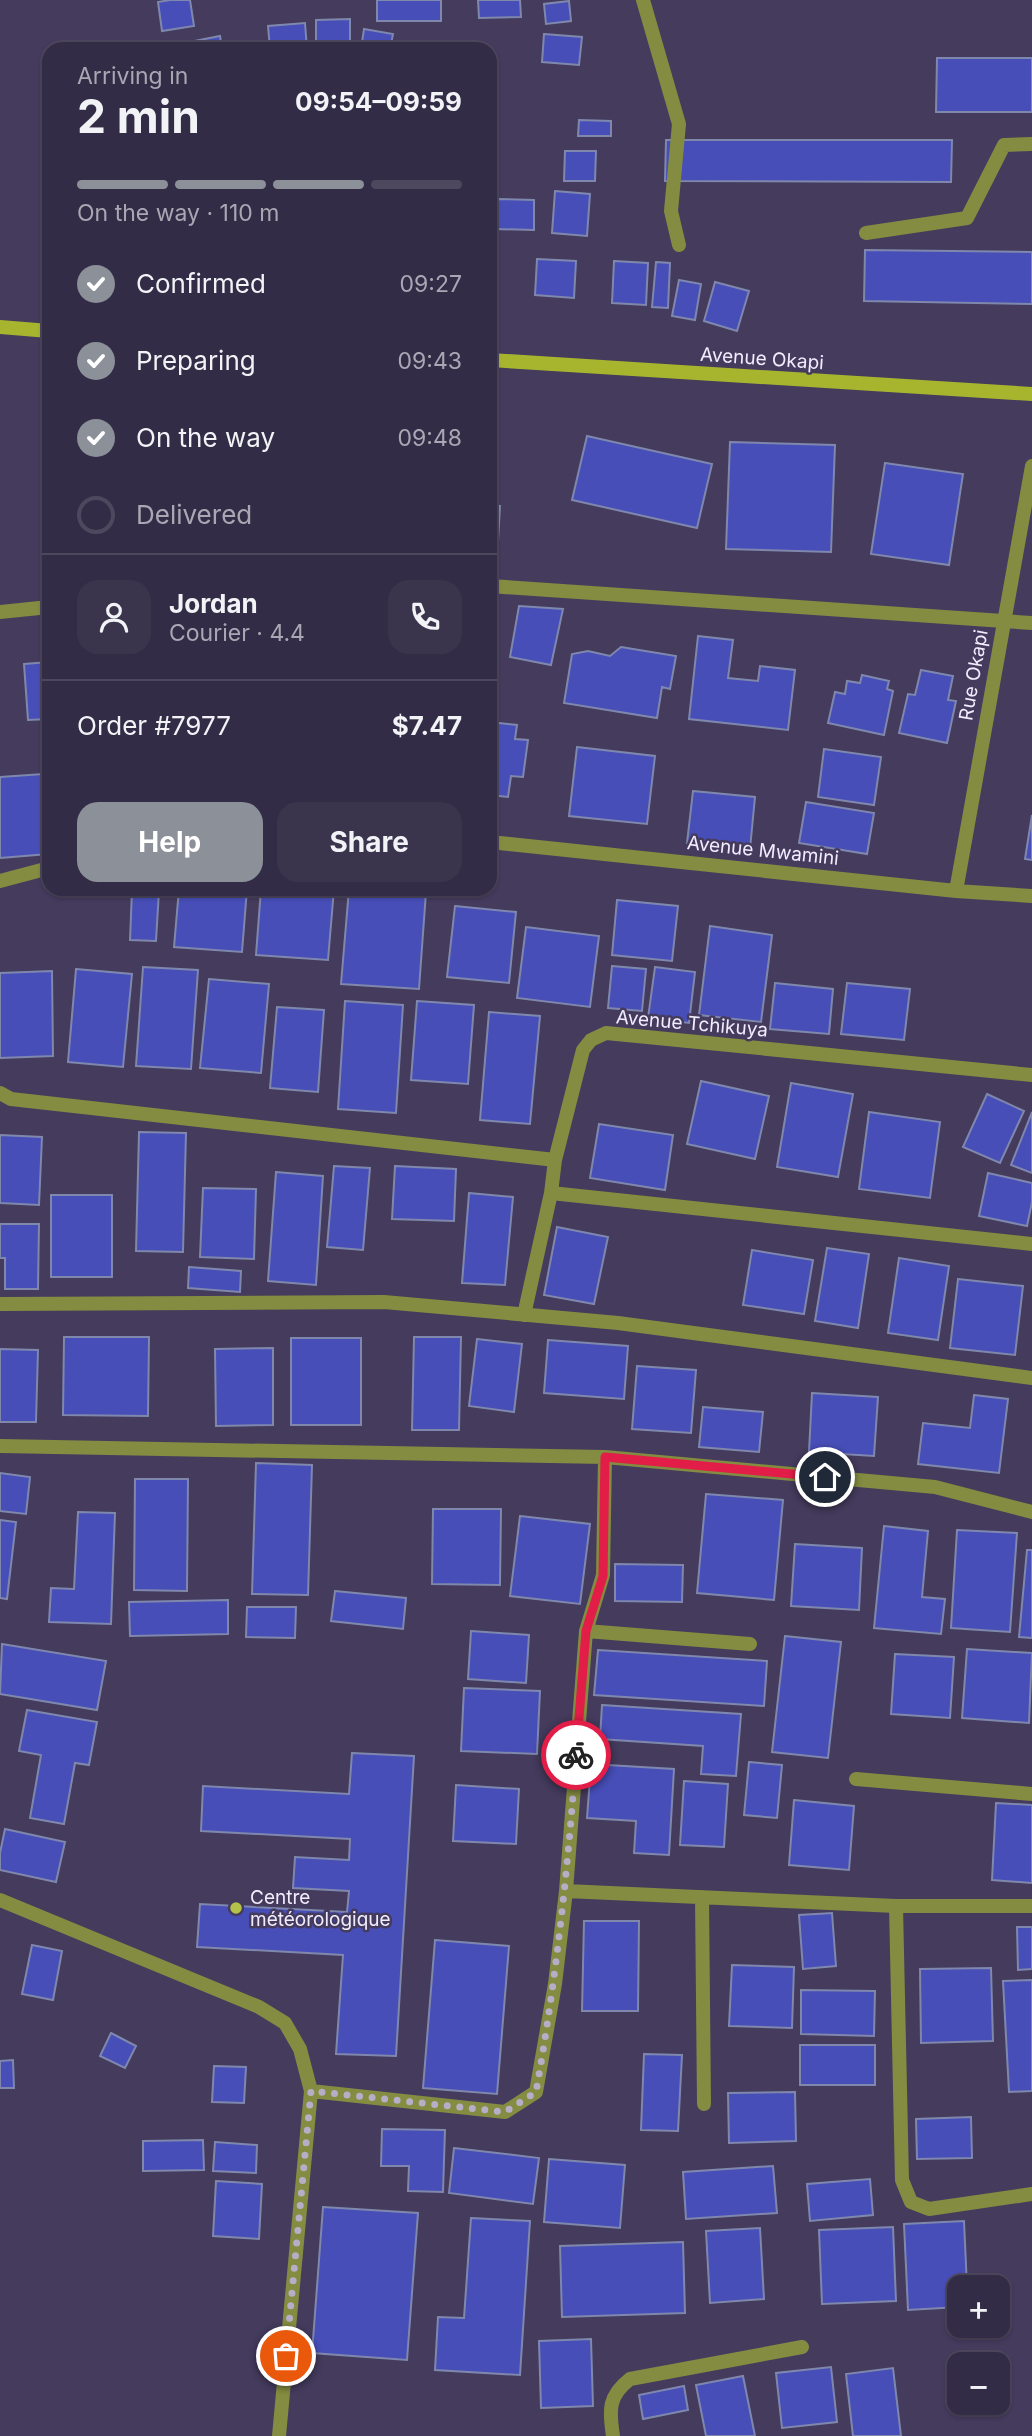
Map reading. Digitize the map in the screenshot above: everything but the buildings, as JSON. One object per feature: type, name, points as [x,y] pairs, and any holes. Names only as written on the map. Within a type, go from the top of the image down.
[{"type":"street","points":[[643,0],[679,124],[671,211],[679,244]]},
{"type":"street","points":[[866,233],[967,218],[1004,145],[1032,144]]},
{"type":"street","points":[[0,327],[42,330]]},
{"type":"street","name":"Avenue Okapi","points":[[497,360],[1032,394]]},
{"type":"street","name":"Rue Okapi","points":[[956,891],[1032,466]]},
{"type":"street","points":[[497,586],[1032,623]]},
{"type":"street","points":[[0,612],[42,608]]},
{"type":"street","name":"Avenue Mwamini","points":[[497,843],[956,891],[1032,896]]},
{"type":"street","points":[[0,881],[42,870]]},
{"type":"street","name":"Avenue Tchikuya","points":[[524,1315],[551,1193],[555,1160],[583,1050],[590,1040],[606,1033],[1032,1075]]},
{"type":"street","points":[[0,1093],[11,1099],[555,1160]]},
{"type":"street","points":[[551,1193],[1032,1244]]},
{"type":"street","points":[[0,1304],[384,1302],[618,1323],[1032,1378]]},
{"type":"street","points":[[0,1446],[605,1457],[935,1487],[1032,1513]]},
{"type":"street","points":[[311,2091],[505,2112],[536,2092],[555,1984],[566,1891],[586,1631],[603,1576],[605,1457]]},
{"type":"street","points":[[586,1631],[750,1644]]},
{"type":"street","points":[[856,1779],[1032,1794]]},
{"type":"street","points":[[566,1891],[896,1906],[1032,1906]]},
{"type":"street","points":[[702,1898],[704,2104]]},
{"type":"street","points":[[0,1900],[259,2007],[285,2023],[300,2049],[311,2091],[279,2436]]},
{"type":"street","points":[[896,1906],[902,2180],[911,2202],[929,2209],[1032,2194]]},
{"type":"street","points":[[614,2436],[609,2411],[618,2388],[630,2379],[802,2347]]},
{"type":"way so far","points":[[286,2356],[311,2091],[505,2112],[536,2092],[555,1984],[566,1891],[576,1755]]},
{"type":"place","name":"Centre météorologique","points":[[236,1908]]},
{"type":"route","points":[[576,1755],[586,1631],[603,1576],[605,1457],[825,1477]]}]
